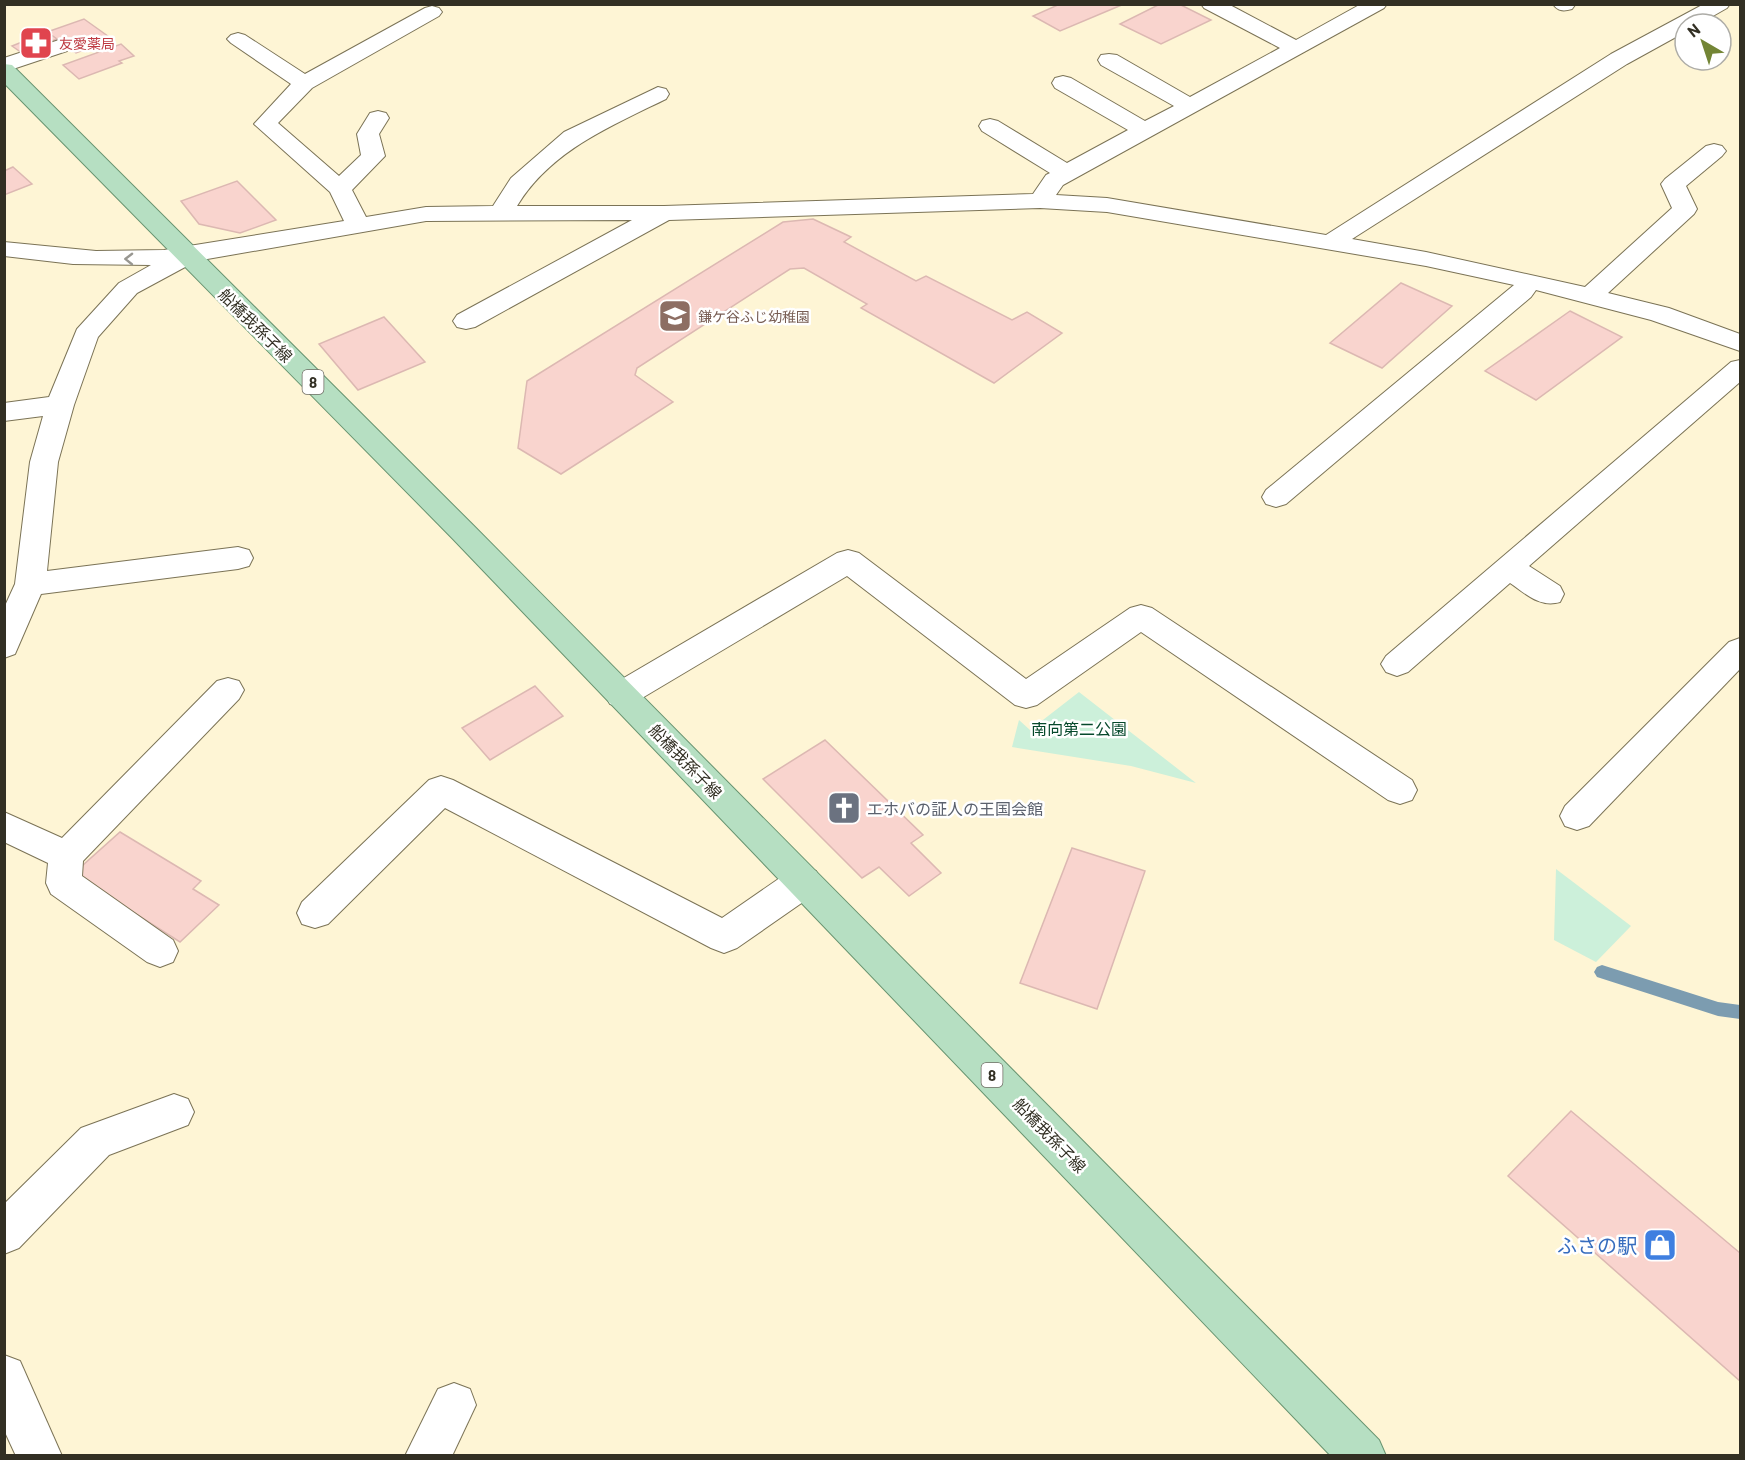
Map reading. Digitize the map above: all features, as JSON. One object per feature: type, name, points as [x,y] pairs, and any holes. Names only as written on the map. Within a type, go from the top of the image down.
[{"type":"main road","name":"船橋我孫子線","points":[[4,68],[621,695],[1363,1455]]},
{"type":"street","points":[[1211,4],[1297,49]]},
{"type":"street","points":[[1236,17],[1261,4]]},
{"type":"street","points":[[1040,201],[1054,180],[1377,4]]},
{"type":"street","points":[[1331,242],[1618,59],[1720,4]]},
{"type":"street","points":[[358,225],[340,189],[265,124],[304,83],[432,12]]},
{"type":"street","points":[[237,39],[304,83]]},
{"type":"street","points":[[4,68],[59,46]]},
{"type":"street","points":[[1109,60],[1189,105]]},
{"type":"street","points":[[1064,83],[1145,131]]},
{"type":"street","points":[[500,214],[519,183],[572,137],[658,94]]},
{"type":"street","points":[[340,189],[374,156],[368,134],[378,118]]},
{"type":"street","points":[[990,126],[1067,173]]},
{"type":"street","points":[[1591,296],[1685,209],[1673,184],[1714,151]]},
{"type":"street","points":[[4,249],[58,257],[153,259],[426,214],[664,213],[1040,201],[1107,205],[1331,242],[1530,281],[1660,314],[1740,343]]},
{"type":"street","points":[[466,321],[664,213]]},
{"type":"street","points":[[7,636],[30,584],[44,462],[60,405],[86,334],[128,288],[188,255]]},
{"type":"street","points":[[1276,497],[1522,292],[1530,281]]},
{"type":"street","points":[[1397,664],[1740,368]]},
{"type":"street","points":[[4,412],[60,405]]},
{"type":"street","points":[[30,584],[238,558]]},
{"type":"street","points":[[621,695],[848,561],[1026,696],[1141,616],[1400,790]]},
{"type":"street","points":[[1508,567],[1549,594]]},
{"type":"street","points":[[1577,816],[1740,650]]},
{"type":"street","points":[[160,951],[64,883],[66,856],[228,690]]},
{"type":"street","points":[[315,913],[441,790],[724,937],[803,882]]},
{"type":"street","points":[[4,826],[66,856]]},
{"type":"street","points":[[4,1234],[95,1141],[174,1112]]},
{"type":"street","points":[[4,1377],[39,1455]]},
{"type":"street","points":[[428,1455],[454,1405]]},
{"type":"green space","name":"南向第二公園","points":[[1079,692],[1196,783],[1131,766],[1012,747],[1019,720],[1030,730]]},
{"type":"green space","points":[[1556,869],[1631,926],[1596,962],[1554,940]]},
{"type":"building","points":[[1060,4],[1124,4],[1060,31],[1033,16]]},
{"type":"building","points":[[1160,4],[1179,4],[1211,20],[1161,44],[1120,24]]},
{"type":"building","points":[[84,19],[112,39],[76,53],[47,32]]},
{"type":"building","points":[[47,32],[57,39],[22,53],[12,46]]},
{"type":"building","points":[[121,44],[134,56],[119,61],[122,63],[79,79],[63,65]]},
{"type":"building","points":[[13,167],[32,184],[4,195],[4,171]]},
{"type":"building","points":[[237,181],[276,220],[240,233],[199,224],[181,201]]},
{"type":"building","points":[[813,219],[851,237],[844,242],[916,281],[926,276],[1012,320],[1027,312],[1062,333],[994,383],[861,308],[867,304],[804,268],[790,269],[637,368],[635,375],[673,402],[561,474],[518,448],[527,381],[783,222]]},
{"type":"building","points":[[1401,283],[1452,306],[1382,368],[1330,343]]},
{"type":"building","points":[[1570,311],[1622,337],[1536,400],[1485,371]]},
{"type":"building","points":[[384,317],[425,362],[358,390],[319,344]]},
{"type":"building","points":[[535,686],[563,716],[490,760],[462,728]]},
{"type":"building","points":[[825,740],[923,835],[911,843],[941,873],[909,896],[879,867],[862,878],[763,779]]},
{"type":"building","points":[[120,832],[201,881],[193,889],[219,905],[180,942],[73,874]]},
{"type":"building","points":[[1072,848],[1145,871],[1097,1009],[1020,983]]},
{"type":"building","points":[[1571,1111],[1740,1253],[1740,1381],[1508,1176]]},
{"type":"waterway","points":[[1602,972],[1718,1009],[1740,1012]]},
{"type":"place","name":"友愛薬局","points":[[36,43]]},
{"type":"place","name":"鎌ケ谷ふじ幼稚園","points":[[675,316]]},
{"type":"place","name":"エホバの証人の王国会館","points":[[844,808]]},
{"type":"place","name":"ふさの駅","points":[[1660,1245]]}]
